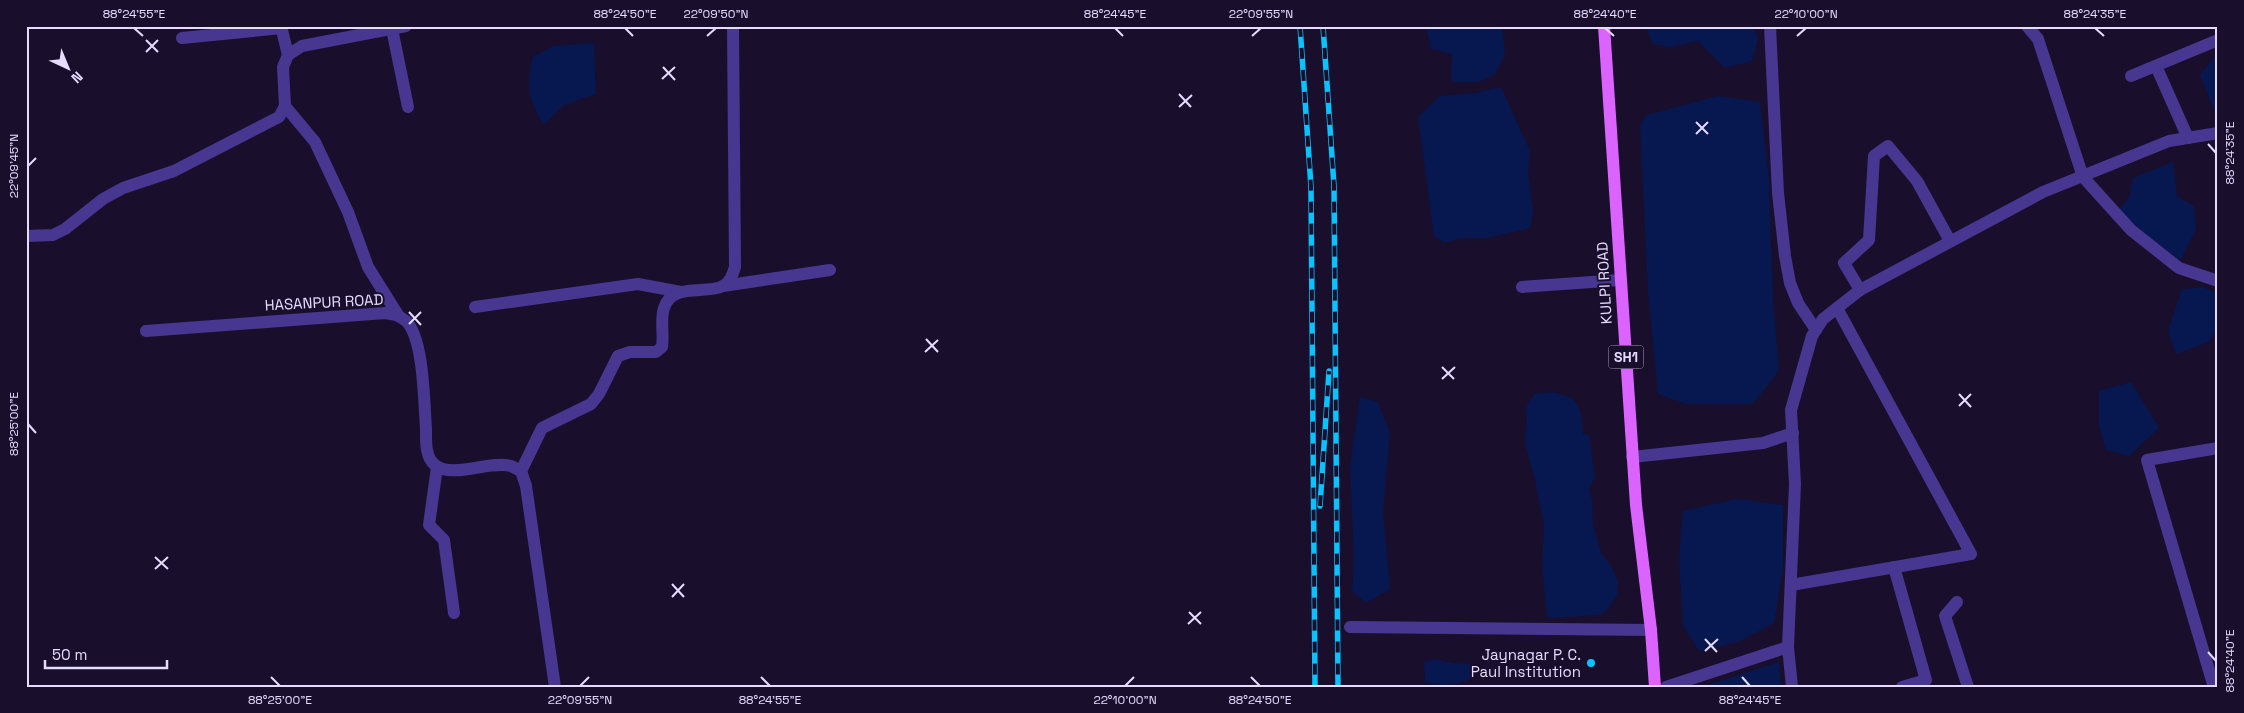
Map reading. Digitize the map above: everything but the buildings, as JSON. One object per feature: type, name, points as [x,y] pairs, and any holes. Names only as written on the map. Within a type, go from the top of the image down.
[{"type":"main road","name":"KULPI ROAD","points":[[1604,26],[1632,457],[1651,630],[1655,687]]},
{"type":"street","points":[[26,236],[52,234],[65,229],[103,199],[123,188],[174,171],[279,117],[285,106],[283,67],[288,55],[302,46],[373,29],[392,29],[406,26]]},
{"type":"street","points":[[723,286],[732,277],[735,267],[733,26]]},
{"type":"street","points":[[1770,26],[1778,193],[1785,256],[1790,283],[1798,303],[1816,330]]},
{"type":"street","points":[[2027,26],[2038,39],[2083,177],[2131,230],[2179,268],[2218,281]]},
{"type":"street","points":[[182,38],[282,27],[288,55]]},
{"type":"street","points":[[392,29],[408,107]]},
{"type":"street","points":[[2131,76],[2218,40]]},
{"type":"street","points":[[2156,66],[2188,138]]},
{"type":"street","points":[[285,106],[315,142],[348,212],[368,267],[398,315]]},
{"type":"street","points":[[1792,687],[1788,647],[1795,484],[1791,410],[1812,336],[1823,319],[1860,290],[2043,192],[2169,141],[2218,133]]},
{"type":"street","points":[[1860,290],[1844,263],[1869,240],[1874,156],[1888,146],[1917,182],[1950,241]]},
{"type":"street","points":[[475,307],[638,284],[681,292],[830,270]]},
{"type":"street","points":[[1522,286],[1620,280]]},
{"type":"street","points":[[521,472],[542,428],[551,422],[592,404],[618,356],[630,352],[656,352],[662,347],[664,308],[669,299],[681,292]]},
{"type":"street","points":[[1791,585],[1972,554],[1837,308]]},
{"type":"street","name":"HASANPUR ROAD","points":[[146,331],[384,313],[398,315],[408,322],[416,343],[422,367],[427,447],[430,460],[437,467]]},
{"type":"street","points":[[1632,457],[1763,444],[1793,433]]},
{"type":"street","points":[[2213,684],[2147,460],[2218,448]]},
{"type":"street","points":[[454,613],[444,540],[429,525],[437,467],[450,470],[510,466],[521,472],[526,486],[555,687]]},
{"type":"street","points":[[1894,567],[1926,680],[1902,687]]},
{"type":"street","points":[[1956,602],[1945,616],[1968,687]]},
{"type":"street","points":[[1350,627],[1651,630]]},
{"type":"street","points":[[1666,687],[1788,647]]},
{"type":"shaded area","points":[[1426,26],[1502,26],[1505,55],[1495,74],[1479,82],[1453,82],[1451,76],[1452,54],[1431,49]]},
{"type":"shaded area","points":[[1645,26],[1753,26],[1758,39],[1752,61],[1725,68],[1698,41],[1671,47],[1653,44]]},
{"type":"shaded area","points":[[594,43],[596,94],[564,105],[544,125],[530,93],[529,85],[533,57],[553,46]]},
{"type":"shaded area","points":[[2218,53],[2218,120],[2200,75]]},
{"type":"shaded area","points":[[1501,87],[1530,151],[1528,172],[1533,212],[1530,228],[1487,238],[1460,238],[1445,243],[1434,236],[1418,117],[1440,96],[1475,93]]},
{"type":"shaded area","points":[[1718,96],[1760,102],[1769,180],[1773,301],[1779,370],[1753,404],[1686,404],[1658,394],[1648,292],[1640,125],[1647,115]]},
{"type":"shaded area","points":[[2173,162],[2177,196],[2194,206],[2196,229],[2180,261],[2136,227],[2119,210],[2129,197],[2133,178]]},
{"type":"shaded area","points":[[2203,287],[2218,294],[2218,326],[2209,342],[2176,354],[2168,331],[2182,289]]},
{"type":"shaded area","points":[[2131,382],[2159,428],[2129,456],[2106,450],[2099,426],[2099,391]]},
{"type":"shaded area","points":[[1552,392],[1574,400],[1580,410],[1583,434],[1589,435],[1595,478],[1589,488],[1592,500],[1593,524],[1601,553],[1611,566],[1618,581],[1617,595],[1608,609],[1600,615],[1547,618],[1542,567],[1544,525],[1525,443],[1527,416],[1525,410],[1534,394]]},
{"type":"shaded area","points":[[1360,397],[1378,402],[1390,433],[1383,512],[1390,589],[1366,603],[1352,591],[1354,564],[1350,467]]},
{"type":"shaded area","points":[[1737,499],[1783,505],[1783,568],[1774,623],[1738,642],[1699,651],[1683,626],[1679,559],[1683,511]]},
{"type":"shaded area","points":[[1436,659],[1452,663],[1475,664],[1474,678],[1450,684],[1425,682],[1424,662]]},
{"type":"shaded area","points":[[1779,662],[1781,687],[1701,687]]},
{"type":"railway","points":[[1300,26],[1311,187],[1315,687]]},
{"type":"railway","points":[[1323,26],[1334,186],[1338,687]]},
{"type":"railway","points":[[1320,506],[1329,371]]},
{"type":"place","name":"Jaynagar P. C. Paul Institution","points":[[1591,663]]}]
